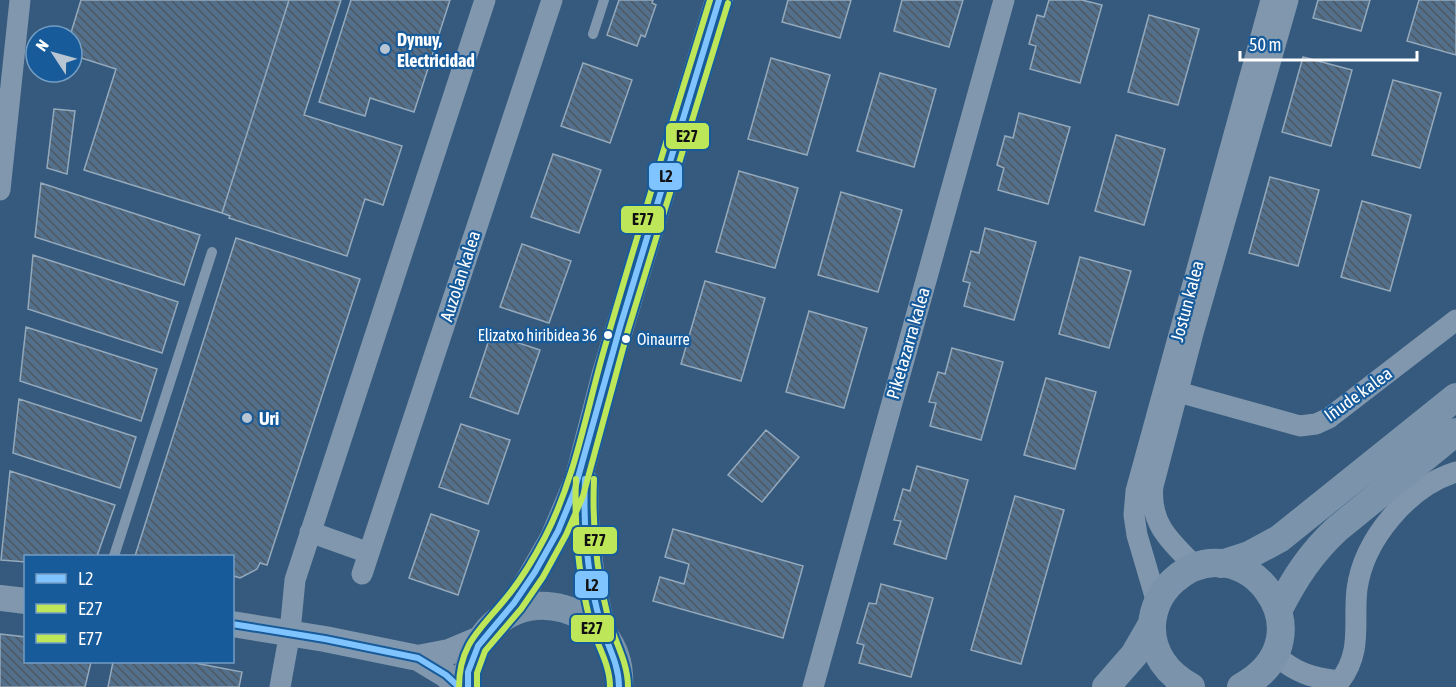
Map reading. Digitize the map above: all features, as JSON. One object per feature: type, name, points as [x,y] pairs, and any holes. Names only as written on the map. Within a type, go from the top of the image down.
[{"type":"main road","points":[[504,617],[523,592],[554,538],[578,481],[606,373],[719,0]]},
{"type":"main road","points":[[1106,687],[1134,655],[1167,587],[1180,575],[1249,555],[1279,539],[1456,397]]},
{"type":"main road","points":[[1278,611],[1303,565],[1319,546],[1456,432]]},
{"type":"main road","points":[[587,451],[584,503],[585,544],[589,574],[603,634],[618,675],[625,675],[637,687]]},
{"type":"main road","points":[[1208,566],[1240,568],[1257,578],[1271,593],[1278,611],[1281,626],[1275,655],[1266,669],[1254,680],[1241,687]]},
{"type":"main road","points":[[468,687],[469,668],[480,639],[504,617],[526,607],[551,605],[574,612],[585,617],[603,634]]},
{"type":"main road","points":[[1155,614],[1153,640],[1158,655],[1166,668],[1191,687]]},
{"type":"street","points":[[0,190],[20,0]]},
{"type":"street","points":[[280,687],[290,632],[295,580],[485,0]]},
{"type":"street","name":"Auzolan kalea","points":[[362,574],[552,0]]},
{"type":"street","name":"Piketazarra kalea","points":[[813,687],[1004,0]]},
{"type":"street","name":"Jostun kalea","points":[[1155,614],[1137,536],[1134,515],[1136,491],[1270,0]]},
{"type":"street","name":"Jostun kalea","points":[[1208,566],[1167,538],[1155,516],[1151,502],[1153,486],[1288,0]]},
{"type":"street","name":"Iñude kalea","points":[[1178,392],[1300,426],[1316,424],[1329,418],[1456,320]]},
{"type":"street","points":[[1275,655],[1290,668],[1302,674],[1340,681],[1348,670],[1356,649],[1357,590],[1364,561],[1377,535],[1405,503],[1443,476],[1456,472]]},
{"type":"street","points":[[310,532],[369,553]]},
{"type":"street","points":[[0,598],[24,601]]},
{"type":"street","points":[[234,624],[290,632],[418,658],[446,675],[459,687]]},
{"type":"street","points":[[418,658],[449,652],[480,639]]},
{"type":"lane","points":[[593,34],[604,0]]},
{"type":"lane","points":[[114,555],[212,252]]},
{"type":"building","points":[[81,0],[289,0],[222,213],[84,170],[116,69],[84,59],[84,24],[74,24]]},
{"type":"building","points":[[289,0],[341,0],[304,115],[402,146],[383,205],[365,199],[347,256],[229,218],[230,216],[222,213]]},
{"type":"building","name":"Dynuy, Electricidad","points":[[351,0],[450,0],[414,112],[370,98],[365,116],[319,102]]},
{"type":"building","points":[[619,0],[653,0],[652,3],[656,5],[645,37],[641,35],[637,46],[607,35]]},
{"type":"building","points":[[788,0],[851,0],[840,38],[782,22]]},
{"type":"building","points":[[902,0],[963,0],[949,47],[894,31]]},
{"type":"building","points":[[1049,0],[1082,0],[1102,5],[1080,83],[1030,69],[1036,46],[1029,44],[1037,15],[1044,17]]},
{"type":"building","points":[[1318,0],[1370,0],[1361,31],[1313,18]]},
{"type":"building","points":[[1419,0],[1456,0],[1456,55],[1407,41]]},
{"type":"building","points":[[1149,15],[1199,29],[1178,105],[1128,92]]},
{"type":"building","points":[[1303,57],[1352,70],[1331,146],[1282,132]]},
{"type":"building","points":[[771,58],[830,75],[807,155],[748,139]]},
{"type":"building","points":[[583,63],[632,80],[610,143],[561,126]]},
{"type":"building","points":[[880,73],[936,89],[914,167],[857,151]]},
{"type":"building","points":[[1393,80],[1441,93],[1420,168],[1372,155]]},
{"type":"building","points":[[54,109],[75,111],[67,174],[47,168]]},
{"type":"building","points":[[1019,113],[1070,127],[1048,204],[998,190],[1004,168],[997,165],[1005,136],[1013,138]]},
{"type":"building","points":[[1116,135],[1165,149],[1144,225],[1095,211]]},
{"type":"building","points":[[553,154],[601,170],[579,233],[531,217]]},
{"type":"building","points":[[739,171],[798,188],[775,268],[716,252]]},
{"type":"building","points":[[1270,177],[1319,190],[1298,266],[1249,253]]},
{"type":"building","points":[[41,183],[200,235],[184,285],[35,237]]},
{"type":"building","points":[[841,192],[902,210],[878,292],[818,275]]},
{"type":"building","points":[[1362,201],[1411,215],[1390,291],[1341,277]]},
{"type":"building","points":[[985,228],[1036,242],[1014,320],[964,306],[970,283],[963,281],[971,251],[979,253]]},
{"type":"building","name":"Uri","points":[[236,238],[360,279],[267,565],[260,563],[257,569],[240,578],[234,576],[234,555],[135,555]]},
{"type":"building","points":[[522,244],[571,261],[549,323],[500,307]]},
{"type":"building","points":[[33,255],[178,302],[162,353],[28,309]]},
{"type":"building","points":[[1080,257],[1131,271],[1109,348],[1059,334]]},
{"type":"building","points":[[705,281],[765,298],[741,381],[681,364]]},
{"type":"building","points":[[809,311],[867,328],[844,408],[786,392]]},
{"type":"building","points":[[26,327],[157,369],[141,421],[20,381]]},
{"type":"building","points":[[491,334],[540,350],[518,414],[470,397]]},
{"type":"building","points":[[952,348],[1003,362],[981,440],[930,426],[936,403],[929,402],[938,372],[945,374]]},
{"type":"building","points":[[1046,378],[1096,392],[1075,469],[1024,455]]},
{"type":"building","points":[[19,399],[136,437],[120,488],[13,453]]},
{"type":"building","points":[[461,424],[510,440],[488,504],[439,487]]},
{"type":"building","points":[[766,430],[799,457],[762,502],[728,475]]},
{"type":"building","points":[[917,466],[968,480],[946,559],[894,544],[901,521],[894,520],[903,489],[910,491]]},
{"type":"building","points":[[10,471],[115,505],[97,555],[24,555],[24,562],[1,560]]},
{"type":"building","points":[[1015,496],[1064,510],[1021,664],[971,650]]},
{"type":"building","points":[[431,514],[479,531],[458,595],[409,578]]},
{"type":"building","points":[[673,529],[803,566],[783,638],[653,601],[660,577],[684,584],[689,564],[665,557]]},
{"type":"building","points":[[881,584],[933,598],[911,677],[859,663],[864,645],[857,643],[869,603],[876,604]]},
{"type":"building","points":[[0,634],[24,637],[24,663],[91,663],[85,687],[0,687]]},
{"type":"building","points":[[113,663],[195,663],[242,672],[239,687],[108,687]]},
{"type":"transit line","name":"E77","points":[[459,687],[460,672],[467,648],[527,569],[545,537],[565,490],[599,367],[710,0]]},
{"type":"transit line","name":"L2","points":[[468,687],[468,672],[478,646],[514,603],[535,572],[558,531],[574,492],[620,327],[719,0]]},
{"type":"transit line","name":"E27","points":[[477,687],[477,673],[485,651],[521,609],[543,577],[566,535],[583,496],[628,330],[728,3]]},
{"type":"transit line","name":"E27","points":[[576,479],[576,533],[582,586],[590,621],[608,670],[610,687]]},
{"type":"transit line","name":"L2","points":[[585,479],[585,533],[589,569],[600,621],[615,661],[619,687]]},
{"type":"transit line","name":"E77","points":[[594,479],[594,531],[600,583],[611,626],[626,668],[628,687]]},
{"type":"transit line","name":"L2","points":[[234,624],[325,639],[418,658],[446,675],[459,687]]},
{"type":"place","name":"Dynuy, Electricidad","points":[[385,49]]},
{"type":"place","name":"Elizatxo hiribidea 36","points":[[608,335]]},
{"type":"place","name":"Oinaurre","points":[[626,339]]},
{"type":"place","name":"Uri","points":[[247,418]]}]
